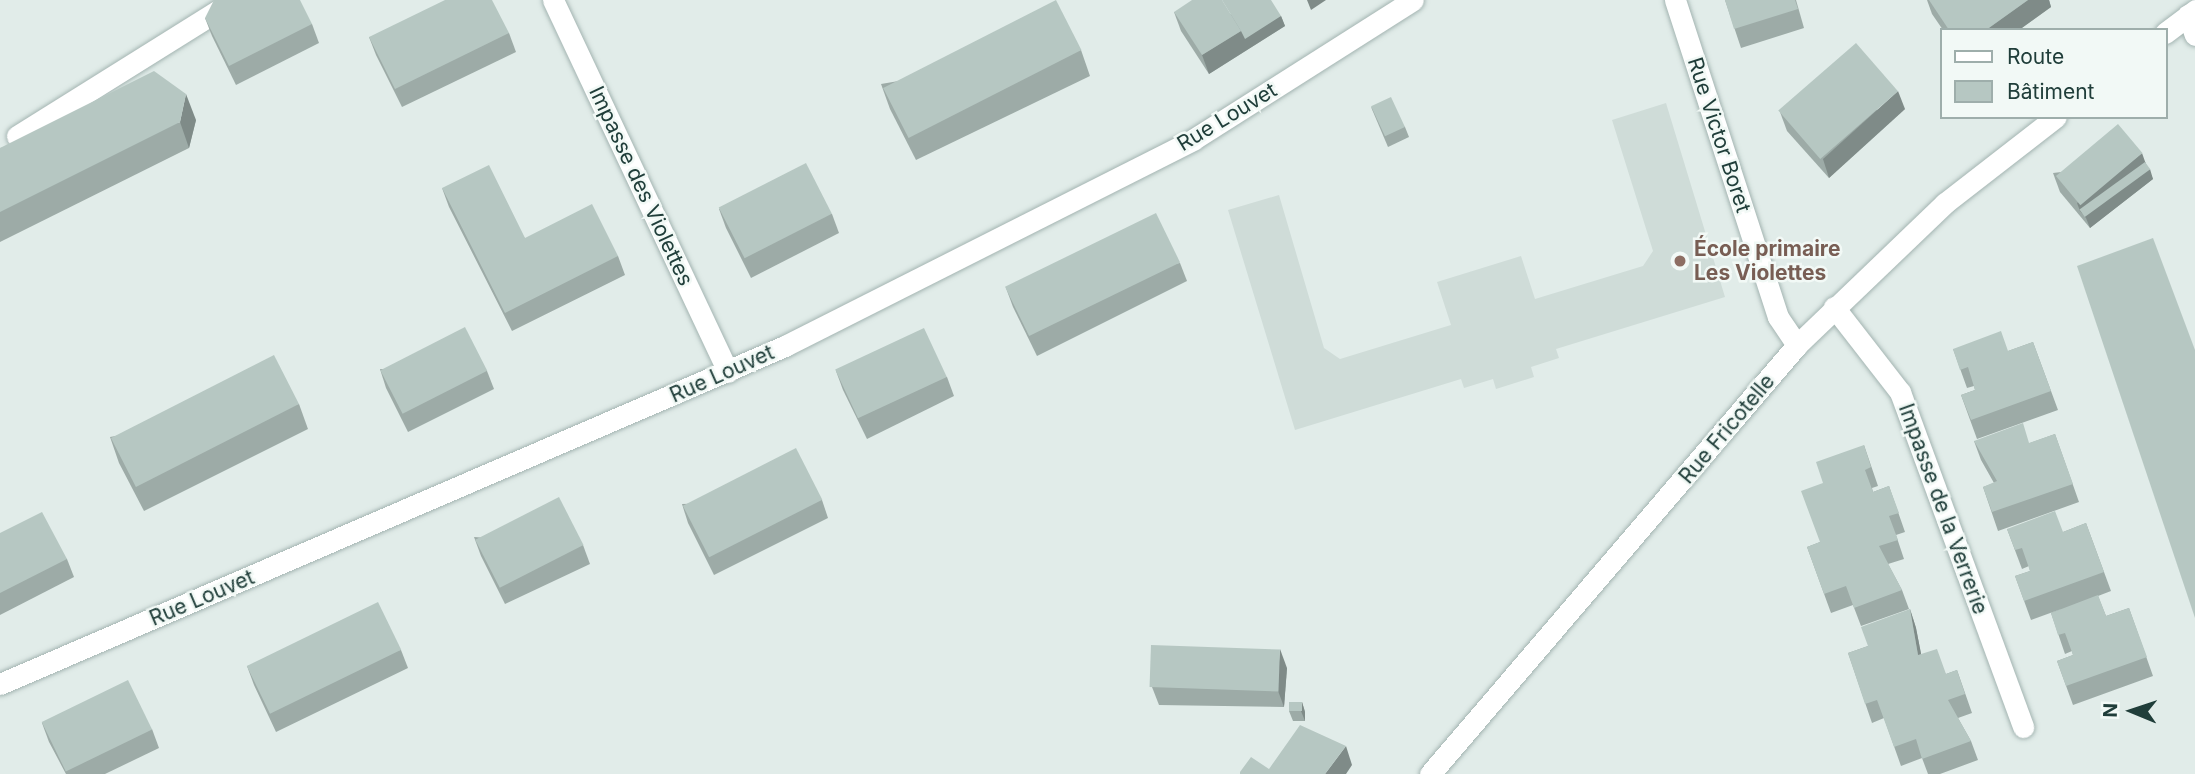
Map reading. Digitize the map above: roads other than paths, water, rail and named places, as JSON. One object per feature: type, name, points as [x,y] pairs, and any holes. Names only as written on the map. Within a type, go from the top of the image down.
[{"type":"street","points":[[17,135],[235,0]]},
{"type":"street","name":"Impasse des Violettes","points":[[553,0],[728,372]]},
{"type":"street","name":"Rue Louvet","points":[[0,684],[728,372],[1195,139],[1413,0]]},
{"type":"street","name":"Rue Victor Boret","points":[[1675,0],[1778,317],[1797,345]]},
{"type":"street","points":[[2167,32],[2193,20]]},
{"type":"street","name":"Rue Fricotelle","points":[[1430,774],[1797,345],[1945,203],[2053,119]]},
{"type":"street","name":"Impasse de la Verrerie","points":[[1834,307],[1900,392],[2023,727]]},
{"type":"place","name":"École primaire Les Violettes","points":[[1680,261]]}]
